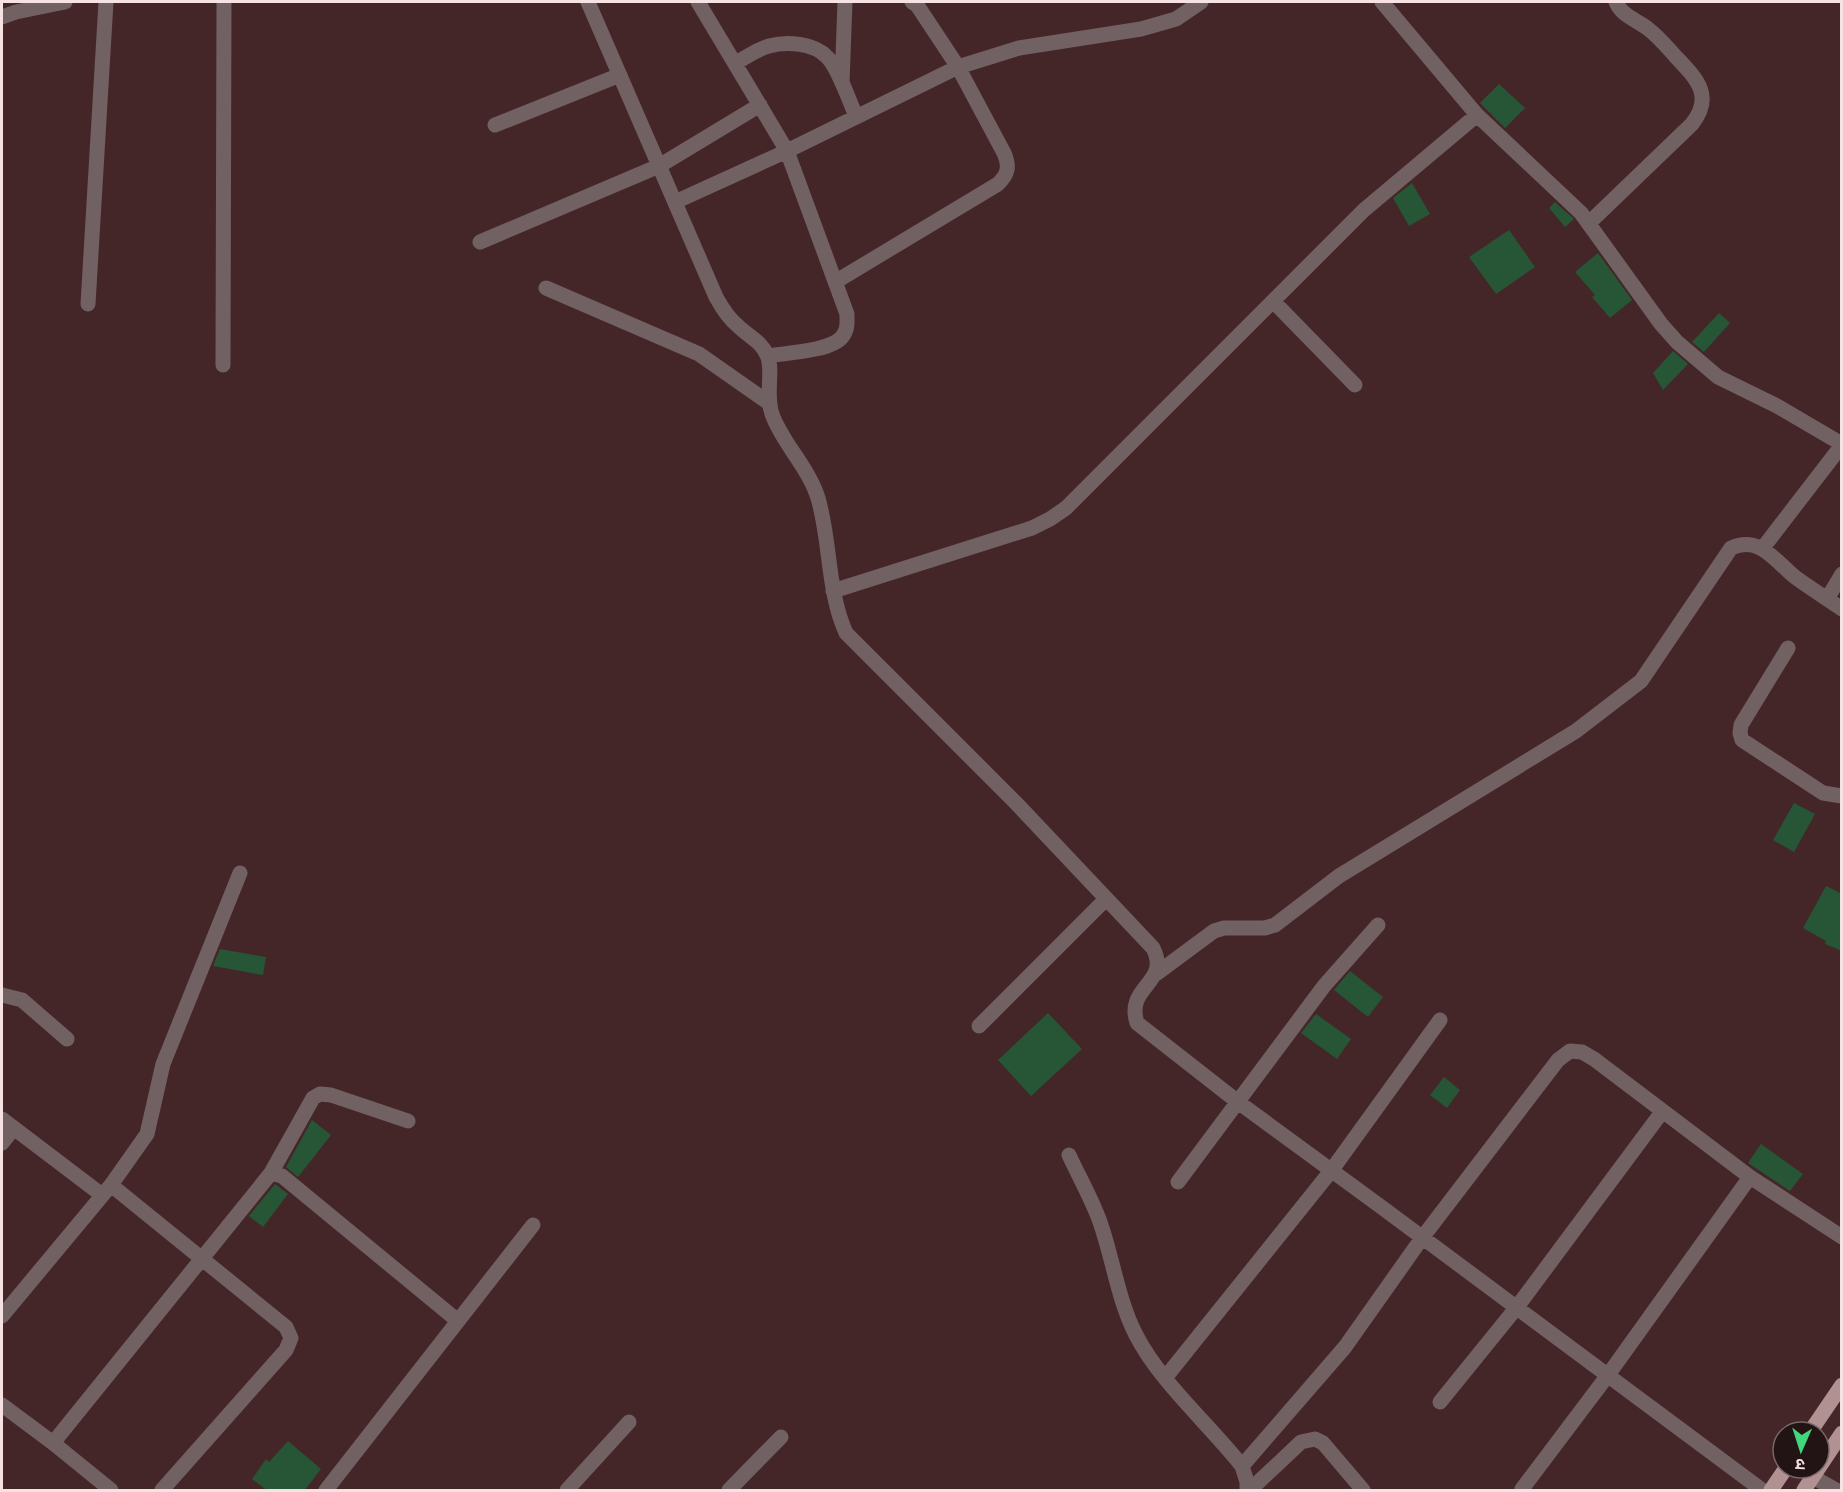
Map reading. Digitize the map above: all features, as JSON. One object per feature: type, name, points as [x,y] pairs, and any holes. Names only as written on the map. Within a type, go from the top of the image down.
[{"type":"main road","points":[[1818,1420],[1842,1385]]},
{"type":"main road","points":[[1831,1450],[1842,1433]]},
{"type":"street","points":[[2,17],[65,2]]},
{"type":"street","points":[[88,304],[106,2]]},
{"type":"street","points":[[223,364],[224,2]]},
{"type":"street","points":[[588,2],[716,297],[725,313],[739,327],[753,336],[769,361],[769,395],[772,416],[811,479],[818,500],[837,613],[846,633],[1016,803],[1153,948],[1159,959],[1156,974]]},
{"type":"street","points":[[698,2],[787,151],[847,314],[847,327],[842,338],[821,347],[769,361]]},
{"type":"street","points":[[842,86],[845,2]]},
{"type":"street","points":[[835,282],[998,184],[1006,176],[1009,164],[958,67],[917,5],[912,2]]},
{"type":"street","points":[[675,202],[787,151],[958,67],[1019,48],[1141,29],[1176,19],[1201,2]]},
{"type":"street","points":[[1589,224],[1692,124],[1699,115],[1702,103],[1698,80],[1653,33],[1622,13],[1616,2]]},
{"type":"street","points":[[1384,5],[1477,115],[1581,213],[1661,324],[1677,342],[1718,377],[1777,406],[1842,445],[1762,549]]},
{"type":"street","points":[[735,63],[768,46],[804,45],[817,49],[828,57],[856,116]]},
{"type":"street","points":[[495,125],[620,75]]},
{"type":"street","points":[[480,242],[659,166],[760,105]]},
{"type":"street","points":[[833,591],[1032,528],[1066,508],[1364,210],[1477,115]]},
{"type":"street","points":[[546,288],[699,354],[769,395]]},
{"type":"street","points":[[1273,301],[1355,385]]},
{"type":"street","points":[[1762,1491],[1238,1102],[1137,1023],[1134,1011],[1137,997],[1156,974],[1214,931],[1224,928],[1265,928],[1284,920],[1339,876],[1576,731],[1641,681],[1731,548],[1748,543],[1762,549],[1842,609]]},
{"type":"street","points":[[1827,599],[1842,574]]},
{"type":"street","points":[[1788,648],[1741,726],[1742,740],[1823,793],[1842,796]]},
{"type":"street","points":[[2,1316],[106,1190],[147,1134],[166,1055],[240,873]]},
{"type":"street","points":[[979,1026],[1106,899]]},
{"type":"street","points":[[1178,1182],[1324,986],[1378,925]]},
{"type":"street","points":[[2,995],[22,1000],[67,1039]]},
{"type":"street","points":[[1166,1378],[1331,1171],[1440,1020]]},
{"type":"street","points":[[1242,1467],[1345,1347],[1422,1238],[1558,1060],[1570,1051],[1582,1052],[1594,1059],[1750,1178],[1842,1237]]},
{"type":"street","points":[[53,1443],[271,1173],[313,1098],[320,1094],[330,1095],[408,1121]]},
{"type":"street","points":[[1440,1402],[1517,1307],[1662,1112]]},
{"type":"street","points":[[2,1143],[7,1124],[106,1190],[201,1258],[286,1327],[291,1338],[286,1350],[162,1491]]},
{"type":"street","points":[[1069,1155],[1099,1220],[1124,1306],[1136,1335],[1166,1378],[1242,1467],[1249,1491]]},
{"type":"street","points":[[271,1173],[282,1176],[458,1321]]},
{"type":"street","points":[[1522,1489],[1608,1375],[1750,1178]]},
{"type":"street","points":[[326,1491],[533,1225]]},
{"type":"street","points":[[2,1405],[111,1491]]},
{"type":"street","points":[[567,1491],[629,1422]]},
{"type":"street","points":[[729,1491],[781,1437]]},
{"type":"street","points":[[1249,1491],[1301,1442],[1315,1439],[1323,1443],[1363,1491]]},
{"type":"street","points":[[1818,1480],[1836,1491]]},
{"type":"building","points":[[1499,84],[1525,108],[1505,128],[1480,103]]},
{"type":"building","points":[[1412,183],[1430,214],[1409,226],[1393,198]]},
{"type":"building","points":[[1555,202],[1574,219],[1565,227],[1549,208]]},
{"type":"building","points":[[1509,230],[1535,267],[1496,294],[1469,257]]},
{"type":"building","points":[[1598,253],[1632,300],[1610,318],[1592,297],[1595,295],[1575,272]]},
{"type":"building","points":[[1719,313],[1730,323],[1704,352],[1692,342]]},
{"type":"building","points":[[1673,351],[1688,364],[1663,390],[1653,373]]},
{"type":"building","points":[[1794,803],[1815,814],[1794,852],[1773,840]]},
{"type":"building","points":[[1826,886],[1842,894],[1842,951],[1825,944],[1826,941],[1803,928]]},
{"type":"building","points":[[220,949],[266,957],[263,975],[213,966]]},
{"type":"building","points":[[1350,971],[1383,997],[1368,1017],[1334,990]]},
{"type":"building","points":[[1048,1013],[1082,1049],[1031,1096],[998,1060]]},
{"type":"building","points":[[1316,1014],[1351,1039],[1337,1059],[1301,1033]]},
{"type":"building","points":[[1444,1077],[1460,1090],[1447,1108],[1430,1095]]},
{"type":"building","points":[[312,1120],[331,1135],[298,1177],[286,1167]]},
{"type":"building","points":[[1761,1144],[1803,1174],[1790,1191],[1748,1163]]},
{"type":"building","points":[[275,1184],[288,1194],[263,1227],[249,1216]]},
{"type":"building","points":[[288,1441],[321,1469],[304,1491],[268,1491],[252,1479],[266,1459],[269,1462]]}]
